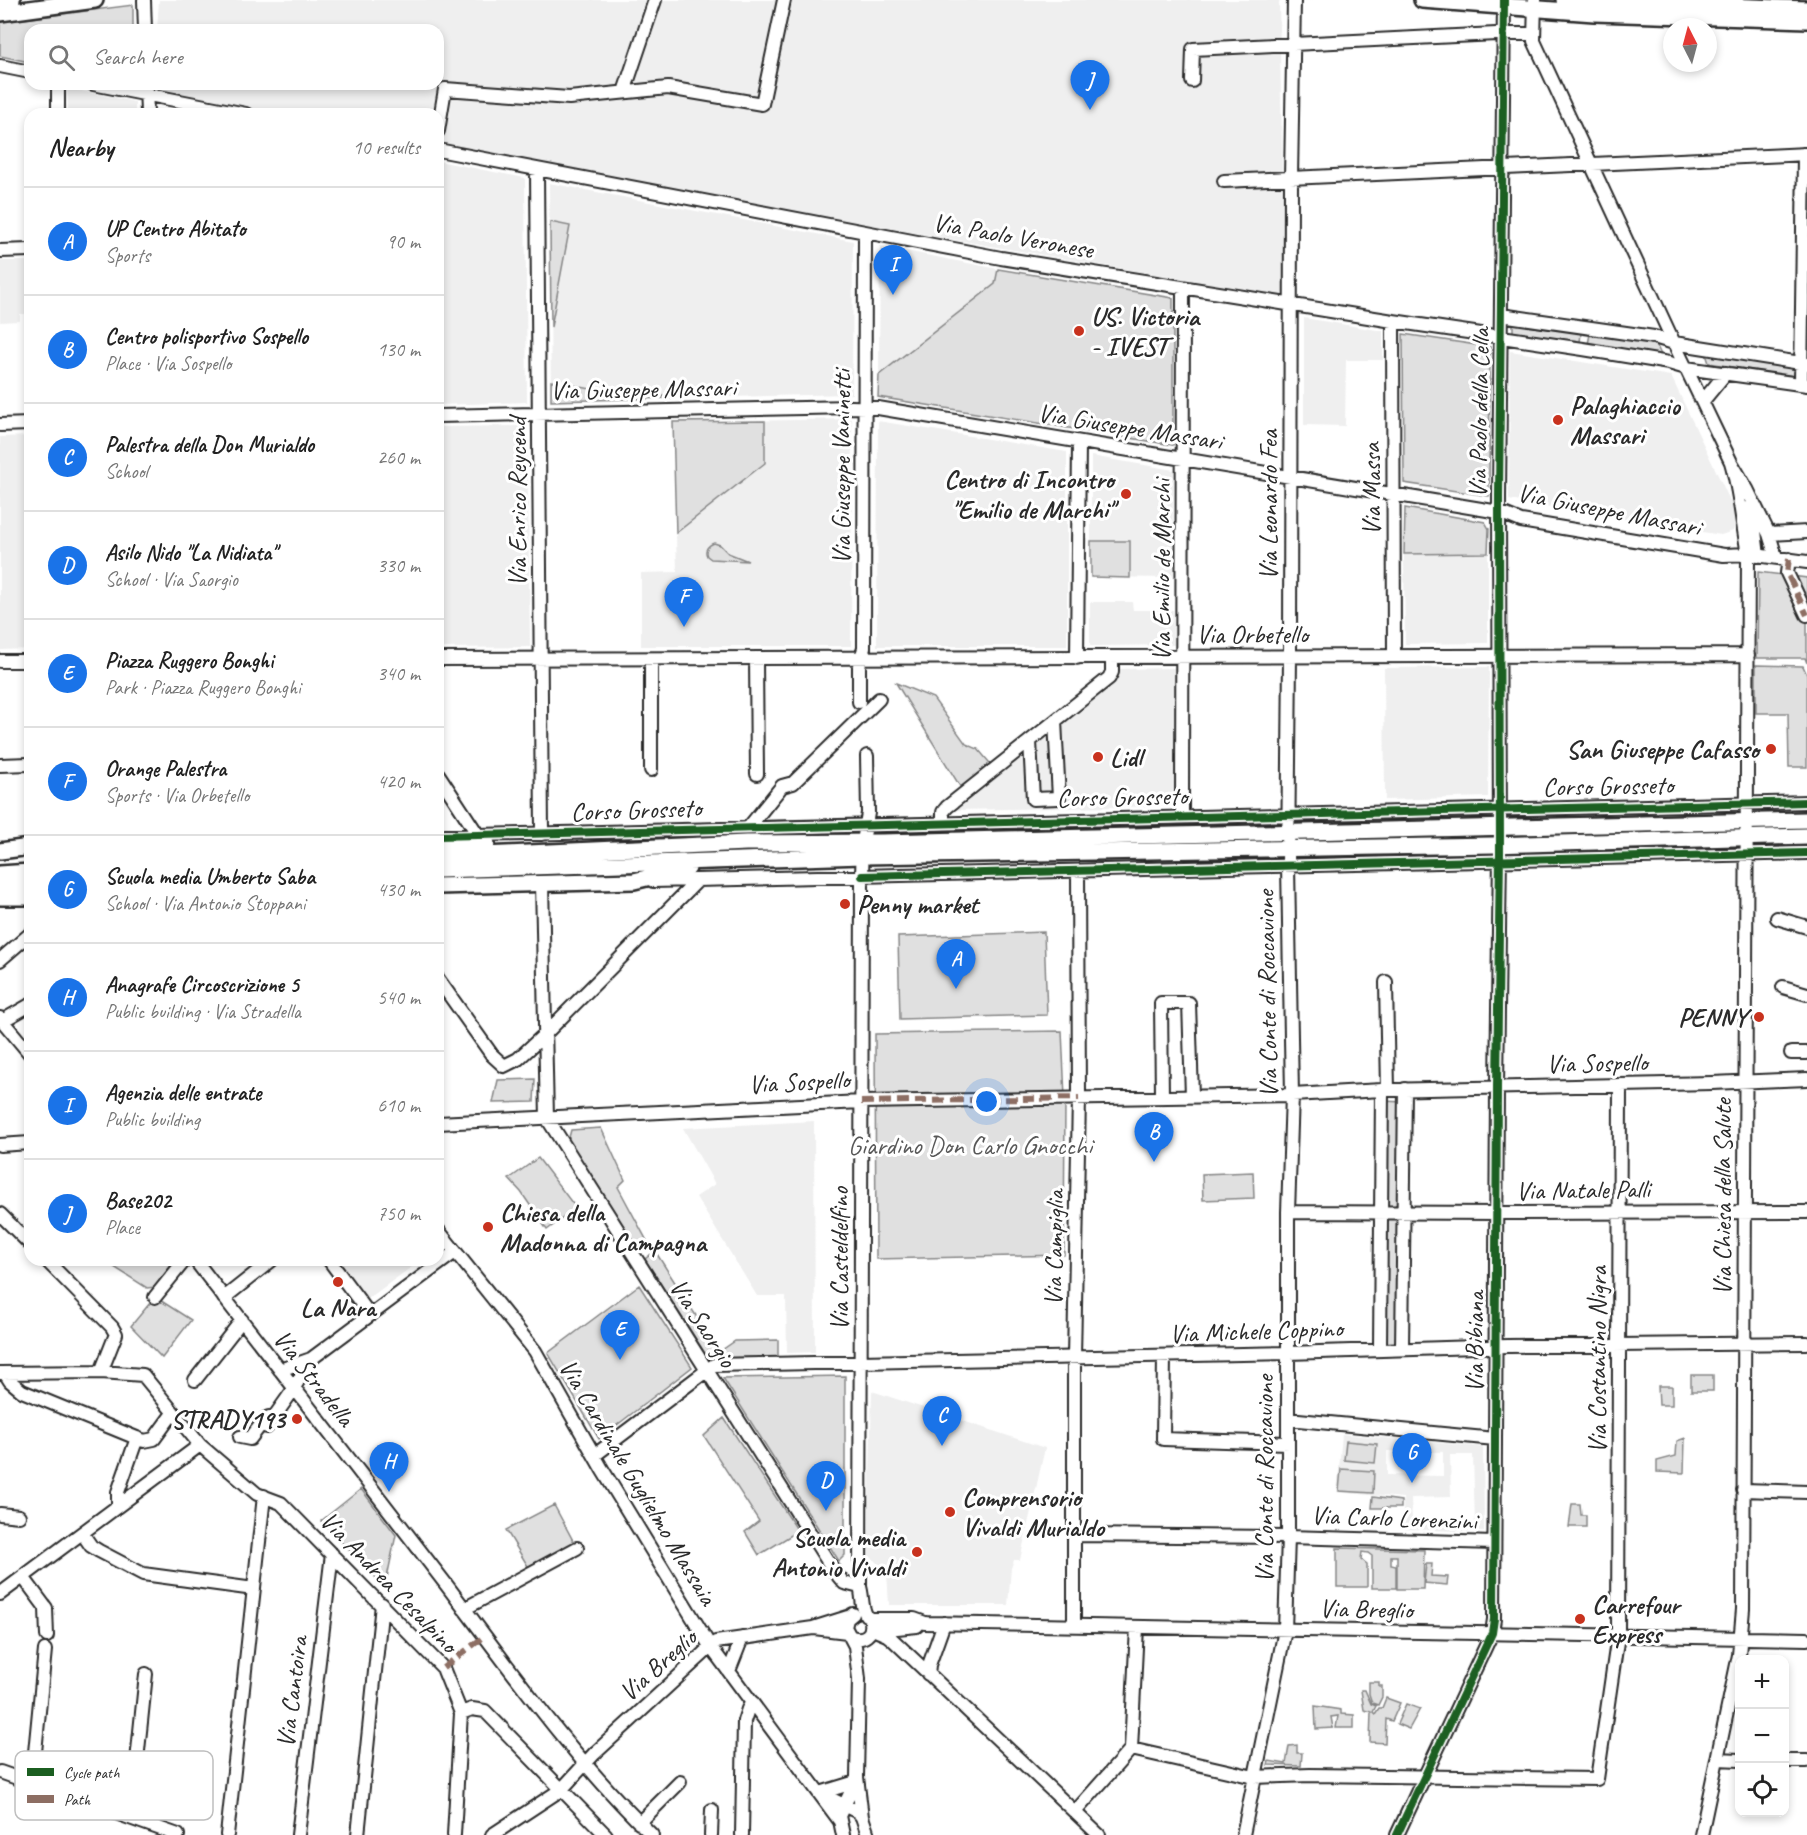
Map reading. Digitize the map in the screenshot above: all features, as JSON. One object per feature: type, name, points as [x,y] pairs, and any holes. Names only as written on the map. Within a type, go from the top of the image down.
[{"type":"main road","points":[[0,2],[12,0]]},
{"type":"main road","points":[[0,13],[95,0]]},
{"type":"main road","points":[[1422,0],[1535,4],[1636,15],[1807,20]]},
{"type":"main road","points":[[1564,0],[1729,8],[1807,9]]},
{"type":"main road","name":"Corso Grosseto","points":[[444,870],[723,860],[863,849],[1288,832],[1807,820]]},
{"type":"main road","name":"Corso Grosseto","points":[[444,845],[708,840],[863,849],[1288,848],[1500,852],[1807,836]]},
{"type":"main road","name":"Corso Grosseto","points":[[444,857],[741,843]]},
{"type":"main road","points":[[0,852],[24,848]]},
{"type":"main road","name":"Corso Grosseto","points":[[444,886],[634,881],[723,860]]},
{"type":"main road","points":[[0,874],[24,872]]},
{"type":"main road","points":[[0,886],[24,884]]},
{"type":"main road","points":[[0,897],[24,897]]},
{"type":"street","points":[[144,0],[145,24]]},
{"type":"street","points":[[624,92],[655,0]]},
{"type":"street","points":[[442,108],[445,89],[569,98],[674,88],[762,104],[784,0]]},
{"type":"street","name":"Via Leonardo Fea","points":[[1288,832],[1292,305],[1290,178],[1294,0]]},
{"type":"street","name":"Via Paolo della Cella","points":[[1500,827],[1499,512],[1504,3]]},
{"type":"street","points":[[1535,4],[1534,41],[1674,343],[1731,462],[1782,558],[1807,615]]},
{"type":"street","points":[[1192,81],[1193,49],[1533,34]]},
{"type":"street","points":[[0,66],[24,71]]},
{"type":"street","points":[[57,90],[58,108]]},
{"type":"street","points":[[146,90],[147,108]]},
{"type":"street","points":[[150,90],[222,108]]},
{"type":"street","name":"Via Paolo Veronese","points":[[444,151],[1001,258],[1583,349],[1669,363],[1686,368],[1804,384],[1806,154]]},
{"type":"street","points":[[1224,181],[1806,154]]},
{"type":"street","name":"Via Enrico Reycend","points":[[537,169],[542,834]]},
{"type":"street","name":"Via Giuseppe Vaninetti","points":[[859,702],[864,637],[865,232]]},
{"type":"street","points":[[0,251],[24,250]]},
{"type":"street","name":"Via Emilio de Marchi","points":[[1182,816],[1183,288]]},
{"type":"street","points":[[1501,315],[1654,337],[1674,343],[1804,363]]},
{"type":"street","name":"Via Massa","points":[[1393,321],[1394,656]]},
{"type":"street","points":[[1583,349],[1587,328]]},
{"type":"street","points":[[1703,401],[1726,373]]},
{"type":"street","name":"Via Giuseppe Massari","points":[[444,416],[864,407],[1499,512],[1521,521],[1724,555],[1753,555],[1807,562]]},
{"type":"street","points":[[0,425],[24,424]]},
{"type":"street","points":[[1077,658],[1079,442]]},
{"type":"street","name":"Via Chiesa della Salute","points":[[1701,1835],[1742,1637],[1744,1582],[1743,1343],[1748,655],[1753,555],[1740,509],[1739,489],[1731,462]]},
{"type":"street","points":[[1769,534],[1807,532]]},
{"type":"street","name":"Via Orbetello","points":[[444,659],[1748,655]]},
{"type":"street","points":[[943,823],[945,809],[1109,678],[1112,672],[1112,657]]},
{"type":"street","points":[[756,658],[757,774]]},
{"type":"street","points":[[651,659],[651,770]]},
{"type":"street","points":[[0,661],[24,661]]},
{"type":"street","points":[[749,827],[782,786],[793,783],[879,699]]},
{"type":"street","points":[[1030,741],[1033,799],[1059,798],[1055,721]]},
{"type":"street","points":[[867,756],[867,825]]},
{"type":"street","points":[[0,765],[24,764]]},
{"type":"street","points":[[444,783],[478,835]]},
{"type":"street","name":"Corso Grosseto","points":[[444,836],[1807,802]]},
{"type":"street","name":"Via Casteldelfino","points":[[859,1678],[863,1667],[865,1623],[863,1594],[860,1587],[861,1102],[862,876],[867,825]]},
{"type":"street","name":"Via Bibiana","points":[[1397,1835],[1492,1633],[1500,827]]},
{"type":"street","name":"Via Conte di Roccavione","points":[[1243,1835],[1285,1630],[1288,1537],[1288,1212],[1292,1095],[1288,832]]},
{"type":"street","points":[[0,843],[24,847]]},
{"type":"street","name":"Corso Grosseto","points":[[634,881],[1288,866],[1500,852],[1747,855],[1807,853]]},
{"type":"street","name":"Via Campiglia","points":[[1074,1625],[1076,1535],[1074,1358],[1079,1098],[1077,871]]},
{"type":"street","points":[[444,988],[492,1055],[504,1066],[518,1059],[544,1035],[698,880]]},
{"type":"street","points":[[542,884],[547,1118]]},
{"type":"street","points":[[1777,918],[1807,927]]},
{"type":"street","points":[[0,960],[24,939]]},
{"type":"street","points":[[1380,1350],[1386,982]]},
{"type":"street","points":[[1782,987],[1807,994]]},
{"type":"street","points":[[1162,1096],[1161,1003],[1189,1003],[1192,1096]]},
{"type":"street","points":[[24,1008],[1,1020],[24,1047]]},
{"type":"street","points":[[1791,1053],[1807,1053]]},
{"type":"street","name":"Via Sospello","points":[[444,1123],[861,1102],[1292,1095],[1405,1089],[1620,1086],[1807,1078]]},
{"type":"street","name":"Via Costantino Nigra","points":[[1425,1776],[1597,1779],[1618,1635],[1620,1086]]},
{"type":"street","points":[[1402,1348],[1405,1089]]},
{"type":"street","name":"Via Saorgio","points":[[547,1118],[834,1571],[844,1583],[860,1587]]},
{"type":"street","points":[[0,1145],[24,1143]]},
{"type":"street","name":"Via Natale Palli","points":[[1288,1212],[1807,1212]]},
{"type":"street","points":[[0,1214],[24,1238]]},
{"type":"street","name":"Via Cardinale Guglielmo Massaia","points":[[444,1238],[535,1352],[710,1647],[818,1791],[843,1818],[858,1812],[862,1817]]},
{"type":"street","points":[[444,1260],[455,1252]]},
{"type":"street","points":[[52,1266],[112,1327],[116,1334],[101,1372]]},
{"type":"street","points":[[155,1297],[180,1266]]},
{"type":"street","name":"Via Stradella","points":[[200,1266],[549,1722],[652,1835]]},
{"type":"street","points":[[225,1298],[265,1266]]},
{"type":"street","points":[[333,1266],[370,1315]]},
{"type":"street","points":[[280,1370],[311,1359],[436,1266]]},
{"type":"street","points":[[195,1380],[242,1320]]},
{"type":"street","name":"Via Michele Coppino","points":[[707,1370],[714,1365],[1288,1353],[1402,1348],[1807,1343]]},
{"type":"street","points":[[1164,1356],[1163,1439],[1288,1443]]},
{"type":"street","points":[[267,1427],[294,1389],[311,1359]]},
{"type":"street","points":[[595,1455],[707,1370]]},
{"type":"street","points":[[2,1373],[101,1372],[143,1375],[200,1445],[258,1494],[264,1496],[227,1835]]},
{"type":"street","points":[[2,1373],[22,1391],[144,1441],[153,1439],[173,1413]]},
{"type":"street","points":[[240,1437],[250,1439],[265,1419],[276,1415]]},
{"type":"street","points":[[1288,1419],[1495,1439]]},
{"type":"street","points":[[118,1506],[118,1492],[137,1438]]},
{"type":"street","points":[[0,1594],[200,1445]]},
{"type":"street","points":[[1743,1490],[1807,1492]]},
{"type":"street","name":"Via Andrea Cesalpino","points":[[264,1496],[281,1503],[442,1668],[461,1713]]},
{"type":"street","points":[[0,1514],[19,1516]]},
{"type":"street","points":[[82,1533],[91,1546],[144,1574],[254,1588]]},
{"type":"street","name":"Via Carlo Lorenzini","points":[[1076,1535],[1288,1537],[1494,1543]]},
{"type":"street","points":[[464,1609],[577,1548]]},
{"type":"street","name":"Via Cantoira","points":[[298,1835],[332,1554]]},
{"type":"street","points":[[23,1577],[44,1603],[47,1636]]},
{"type":"street","points":[[358,1835],[381,1604]]},
{"type":"street","points":[[865,1623],[887,1635],[1099,1835]]},
{"type":"street","name":"Via Casteldelfino","points":[[865,1623],[845,1625],[855,1646],[859,1678],[857,1780],[862,1817],[868,1835]]},
{"type":"street","name":"Via Breglio","points":[[492,1835],[562,1789],[585,1763],[716,1642],[742,1638],[865,1623],[914,1627],[925,1623],[944,1623],[1807,1639]]},
{"type":"street","name":"Via Breglio","points":[[813,1628],[858,1639],[865,1623]]},
{"type":"street","points":[[928,1674],[944,1623]]},
{"type":"street","points":[[1075,1812],[1131,1749],[1137,1627]]},
{"type":"street","points":[[729,1671],[742,1638]]},
{"type":"street","points":[[35,1751],[45,1650]]},
{"type":"street","points":[[138,1751],[146,1674]]},
{"type":"street","points":[[742,1835],[744,1721],[747,1708],[752,1702]]},
{"type":"street","points":[[454,1835],[461,1713],[472,1709],[485,1711],[562,1789],[593,1829],[606,1835]]},
{"type":"street","points":[[1131,1749],[1254,1778],[1310,1775],[1425,1776]]},
{"type":"street","points":[[1717,1759],[1735,1760]]},
{"type":"street","points":[[1789,1761],[1807,1761]]},
{"type":"street","points":[[0,1772],[15,1777]]},
{"type":"street","points":[[818,1791],[857,1780]]},
{"type":"street","name":"Via Casteldelfino","points":[[843,1818],[857,1780]]},
{"type":"street","points":[[639,1823],[680,1782]]},
{"type":"street","points":[[711,1835],[712,1810]]},
{"type":"street","points":[[137,1820],[178,1835]]},
{"type":"shaded area","points":[[159,0],[1315,0],[1279,1],[1285,297],[444,151],[444,108],[234,108],[155,92],[155,90],[444,90],[444,24],[157,24]]},
{"type":"shaded area","points":[[67,90],[135,102],[135,108],[68,108]]},
{"type":"shaded area","points":[[444,162],[525,178],[527,402],[444,405]]},
{"type":"shaded area","points":[[549,183],[853,241],[852,394],[551,401]]},
{"type":"shaded area","points":[[880,246],[998,269],[995,284],[879,375]]},
{"type":"shaded area","points":[[0,261],[24,261],[24,314],[20,314],[20,321],[0,322]]},
{"type":"shaded area","points":[[1304,318],[1383,331],[1383,360],[1346,360],[1345,426],[1304,425]]},
{"type":"shaded area","points":[[1510,351],[1671,376],[1735,511],[1737,523],[1733,531],[1721,535],[1509,500]]},
{"type":"shaded area","points":[[852,419],[851,646],[641,646],[641,573],[677,572],[673,422]]},
{"type":"shaded area","points":[[878,421],[1067,452],[1067,646],[877,646]]},
{"type":"shaded area","points":[[527,426],[530,647],[444,648],[444,427]]},
{"type":"shaded area","points":[[24,436],[24,649],[0,650],[0,437]]},
{"type":"shaded area","points":[[1091,456],[1174,470],[1173,523],[1169,525],[1169,541],[1174,545],[1173,578],[1091,577]]},
{"type":"shaded area","points":[[1488,553],[1488,643],[1405,644],[1404,554]]},
{"type":"shaded area","points":[[1090,602],[1132,602],[1133,610],[1173,610],[1174,645],[1090,646]]},
{"type":"shaded area","points":[[1489,667],[1488,797],[1385,800],[1384,668]]},
{"type":"shaded area","points":[[1175,668],[1174,806],[951,810],[1118,669]]},
{"type":"shaded area","points":[[814,1121],[815,1352],[787,1353],[786,1296],[757,1296],[696,1197],[715,1184],[683,1128]]},
{"type":"shaded area","points":[[338,1266],[413,1266],[365,1301]]},
{"type":"shaded area","name":"Comprensorio Vivaldi Murialdo","points":[[872,1391],[1045,1448],[1020,1560],[1014,1560],[1011,1568],[1008,1605],[889,1605],[887,1573],[868,1554]]},
{"type":"shaded area","points":[[1342,1434],[1483,1447],[1484,1532],[1403,1529],[1403,1498],[1337,1492]],"holes":[[[1387,1451],[1443,1452],[1443,1476],[1387,1475]],[[1450,1455],[1473,1455],[1475,1525],[1450,1525],[1450,1518],[1412,1519],[1411,1498],[1451,1497]]]},
{"type":"green space","points":[[133,5],[133,24],[24,24],[24,61],[0,56],[0,22]]},
{"type":"green space","points":[[550,222],[570,226],[551,327]]},
{"type":"green space","name":"US. Victoria - IVEST","points":[[998,269],[1173,298],[1173,445],[878,397],[879,375],[995,284]]},
{"type":"green space","points":[[1513,322],[1581,333],[1580,342],[1513,332]]},
{"type":"green space","points":[[1403,334],[1490,347],[1489,496],[1404,483]]},
{"type":"green space","points":[[1590,334],[1656,344],[1661,355],[1588,344]]},
{"type":"green space","points":[[1706,354],[1795,368],[1795,377],[1709,363]]},
{"type":"green space","points":[[551,381],[639,399],[551,401]]},
{"type":"green space","points":[[642,392],[672,398],[640,399]]},
{"type":"green space","points":[[765,421],[765,463],[676,533],[673,422]]},
{"type":"green space","points":[[1405,508],[1485,522],[1489,529],[1488,553],[1404,554]]},
{"type":"green space","points":[[1091,541],[1130,541],[1130,578],[1091,577]]},
{"type":"green space","points":[[714,543],[720,545],[728,553],[748,561],[711,559],[707,556],[706,550]]},
{"type":"green space","points":[[1758,572],[1807,578],[1807,663],[1805,658],[1757,658]]},
{"type":"green space","points":[[1756,665],[1803,666],[1807,675],[1807,767],[1789,767],[1788,713],[1756,713]]},
{"type":"green space","points":[[896,683],[933,698],[966,744],[978,749],[995,769],[961,788]]},
{"type":"green space","points":[[1044,932],[1047,1015],[900,1019],[898,937]]},
{"type":"green space","name":"Giardino Don Carlo Gnocchi","points":[[1062,1031],[1065,1098],[1064,1255],[876,1259],[875,1034]]},
{"type":"green space","points":[[535,1079],[534,1102],[493,1103],[498,1080]]},
{"type":"green space","points":[[1382,1101],[1404,1102],[1402,1349],[1380,1349]]},
{"type":"green space","points":[[601,1128],[625,1180],[618,1187],[647,1241],[636,1246],[568,1141],[571,1130]]},
{"type":"green space","points":[[538,1158],[576,1208],[547,1230],[521,1192],[509,1179]]},
{"type":"green space","points":[[1253,1172],[1254,1198],[1203,1200],[1202,1174]]},
{"type":"green space","points":[[655,1251],[719,1352],[735,1341],[778,1340],[778,1357],[708,1358],[645,1259]]},
{"type":"green space","points":[[171,1266],[155,1287],[147,1288],[114,1267]]},
{"type":"green space","points":[[639,1285],[692,1367],[599,1439],[548,1353]]},
{"type":"green space","points":[[155,1297],[191,1320],[162,1358],[131,1326]]},
{"type":"green space","points":[[1691,1375],[1713,1375],[1713,1391],[1691,1391]]},
{"type":"green space","points":[[845,1376],[845,1555],[839,1561],[723,1378]]},
{"type":"green space","points":[[1658,1386],[1672,1386],[1672,1405],[1659,1405]]},
{"type":"green space","points":[[724,1418],[798,1531],[759,1555],[745,1532],[759,1521],[704,1436]]},
{"type":"green space","points":[[1685,1438],[1684,1473],[1657,1472],[1657,1461],[1676,1456],[1677,1441]]},
{"type":"green space","points":[[1346,1441],[1377,1444],[1375,1463],[1344,1460]]},
{"type":"green space","points":[[1341,1469],[1374,1471],[1373,1493],[1339,1491]]},
{"type":"green space","points":[[361,1489],[396,1535],[385,1587],[321,1521]]},
{"type":"green space","points":[[1373,1497],[1401,1501],[1401,1508],[1372,1508]]},
{"type":"green space","points":[[1572,1504],[1580,1504],[1581,1515],[1586,1515],[1586,1527],[1569,1527]]},
{"type":"green space","points":[[554,1505],[577,1548],[532,1573],[506,1530]]},
{"type":"green space","points":[[1337,1548],[1424,1550],[1423,1589],[1397,1589],[1397,1556],[1391,1556],[1391,1565],[1396,1566],[1396,1588],[1372,1588],[1372,1556],[1362,1552],[1361,1559],[1367,1564],[1367,1587],[1337,1587]]},
{"type":"green space","points":[[1426,1564],[1432,1564],[1431,1576],[1448,1577],[1447,1585],[1424,1583]]},
{"type":"green space","points":[[1369,1682],[1379,1682],[1379,1686],[1382,1686],[1382,1697],[1378,1705],[1372,1703]]},
{"type":"green space","points":[[1361,1690],[1365,1690],[1371,1704],[1376,1706],[1373,1712],[1375,1714],[1379,1708],[1382,1708],[1386,1698],[1400,1703],[1392,1721],[1386,1719],[1385,1743],[1370,1742],[1371,1712],[1364,1710]]},
{"type":"green space","points":[[1406,1704],[1420,1709],[1409,1729],[1397,1724]]},
{"type":"green space","points":[[1315,1706],[1341,1710],[1341,1714],[1354,1715],[1354,1728],[1336,1728],[1338,1716],[1331,1717],[1333,1728],[1316,1729]]},
{"type":"green space","points":[[1297,1745],[1297,1753],[1302,1753],[1301,1766],[1268,1765],[1269,1761],[1286,1764],[1289,1746]]},
{"type":"marked path","points":[[1789,559],[1787,573],[1807,615]]},
{"type":"marked path","points":[[861,1102],[1079,1098]]},
{"type":"marked path","points":[[443,1668],[485,1636]]},
{"type":"cycle path","points":[[1397,1835],[1492,1633],[1494,1619],[1500,852],[1499,497],[1504,0]]},
{"type":"cycle path","points":[[444,836],[1807,802]]},
{"type":"cycle path","points":[[862,876],[1807,853]]},
{"type":"place","name":"Base202","points":[[1090,110]]},
{"type":"place","name":"Agenzia delle entrate","points":[[893,295]]},
{"type":"place","name":"US. Victoria - IVEST","points":[[1079,331]]},
{"type":"place","name":"Palaghiaccio Massari","points":[[1558,420]]},
{"type":"place","name":"Centro di Incontro \"Emilio de Marchi\"","points":[[1126,494]]},
{"type":"place","name":"Orange Palestra","points":[[684,627]]},
{"type":"place","name":"San Giuseppe Cafasso","points":[[1771,749]]},
{"type":"place","name":"Lidl","points":[[1098,757]]},
{"type":"place","name":"Penny market","points":[[845,904]]},
{"type":"place","name":"UP Centro Abitato","points":[[956,989]]},
{"type":"place","name":"PENNY","points":[[1759,1017]]},
{"type":"place","name":"Centro polisportivo Sospello","points":[[1154,1162]]},
{"type":"place","name":"Chiesa della Madonna di Campagna","points":[[488,1227]]},
{"type":"place","name":"La Nara","points":[[338,1282]]},
{"type":"place","name":"Piazza Ruggero Bonghi","points":[[620,1360]]},
{"type":"place","name":"STRADY193","points":[[297,1419]]},
{"type":"place","name":"Palestra della Don Murialdo","points":[[942,1446]]},
{"type":"place","name":"Scuola media Umberto Saba","points":[[1412,1483]]},
{"type":"place","name":"Anagrafe Circoscrizione 5","points":[[389,1492]]},
{"type":"place","name":"Asilo Nido \"La Nidiata\"","points":[[826,1511]]},
{"type":"place","name":"Comprensorio Vivaldi Murialdo","points":[[950,1512]]},
{"type":"place","name":"Scuola media Antonio Vivaldi","points":[[917,1552]]},
{"type":"place","name":"Carrefour Express","points":[[1580,1619]]}]
